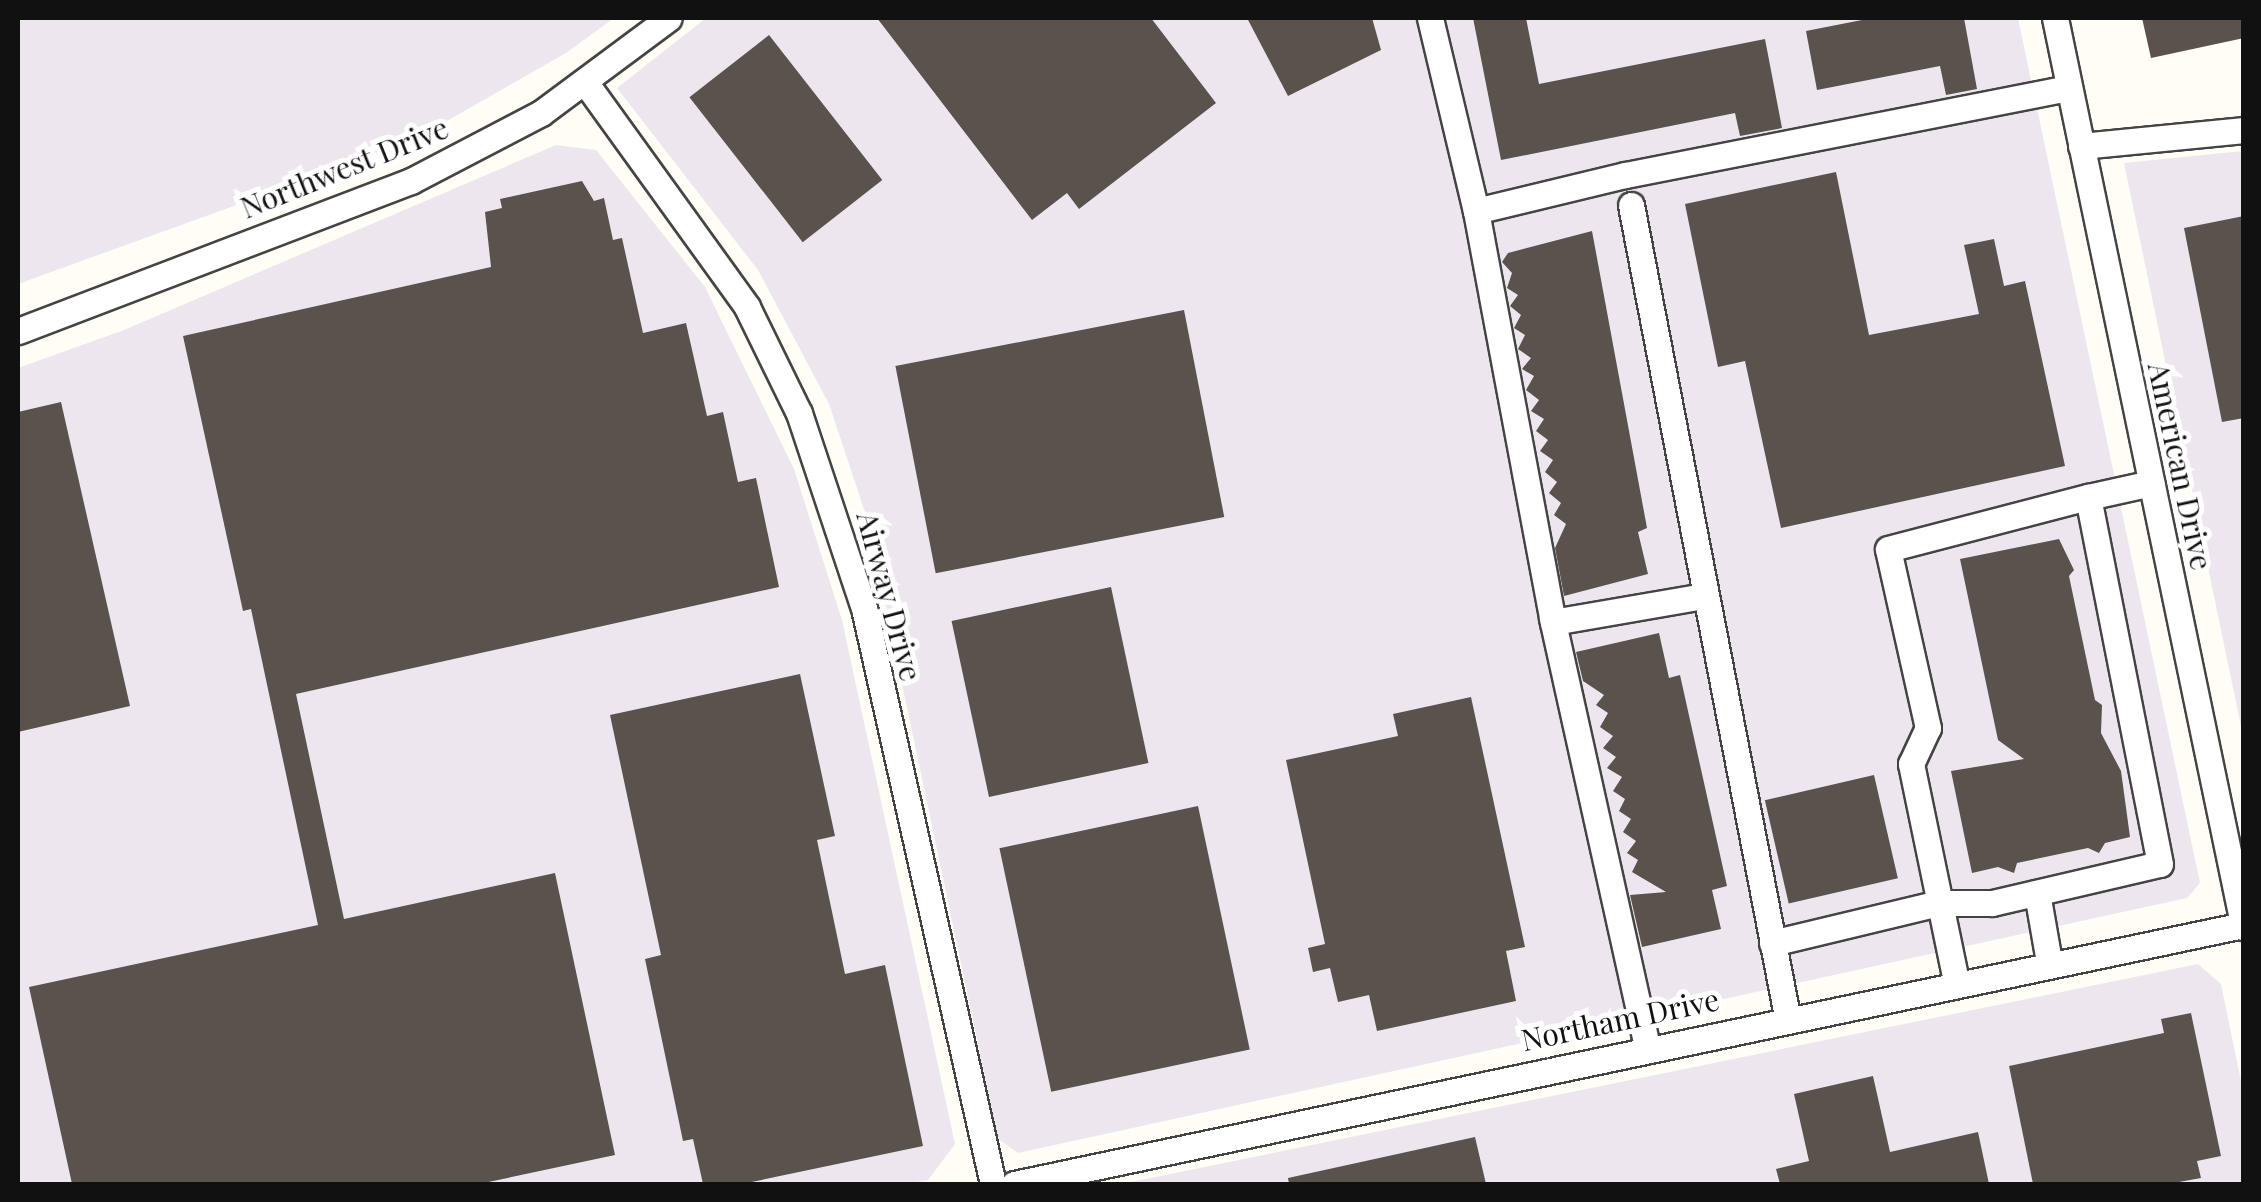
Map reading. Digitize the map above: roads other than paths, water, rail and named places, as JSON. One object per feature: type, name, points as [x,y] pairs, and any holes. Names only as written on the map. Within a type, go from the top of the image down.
[{"type":"street","name":"Northwest Drive","points":[[18,331],[411,181],[489,143],[585,82],[669,18]]},
{"type":"street","points":[[1430,18],[1476,211],[1553,622],[1647,1046]]},
{"type":"street","name":"American Drive","points":[[2055,18],[2243,927]]},
{"type":"street","name":"Airway Drive","points":[[585,82],[747,307],[799,413],[864,608],[993,1184]]},
{"type":"street","points":[[1476,211],[1625,175],[2069,88]]},
{"type":"street","points":[[2081,146],[2244,130]]},
{"type":"street","points":[[1631,205],[1703,596],[1787,1016]]},
{"type":"street","points":[[1956,981],[1912,764],[1928,728],[1888,549],[2151,482]]},
{"type":"street","points":[[1772,943],[1938,903],[1992,903],[2160,864],[2088,497]]},
{"type":"street","points":[[1553,622],[1703,596]]},
{"type":"street","points":[[2037,892],[2049,962]]},
{"type":"street","name":"Northam Drive","points":[[1014,1184],[1787,1016],[2243,927]]}]
